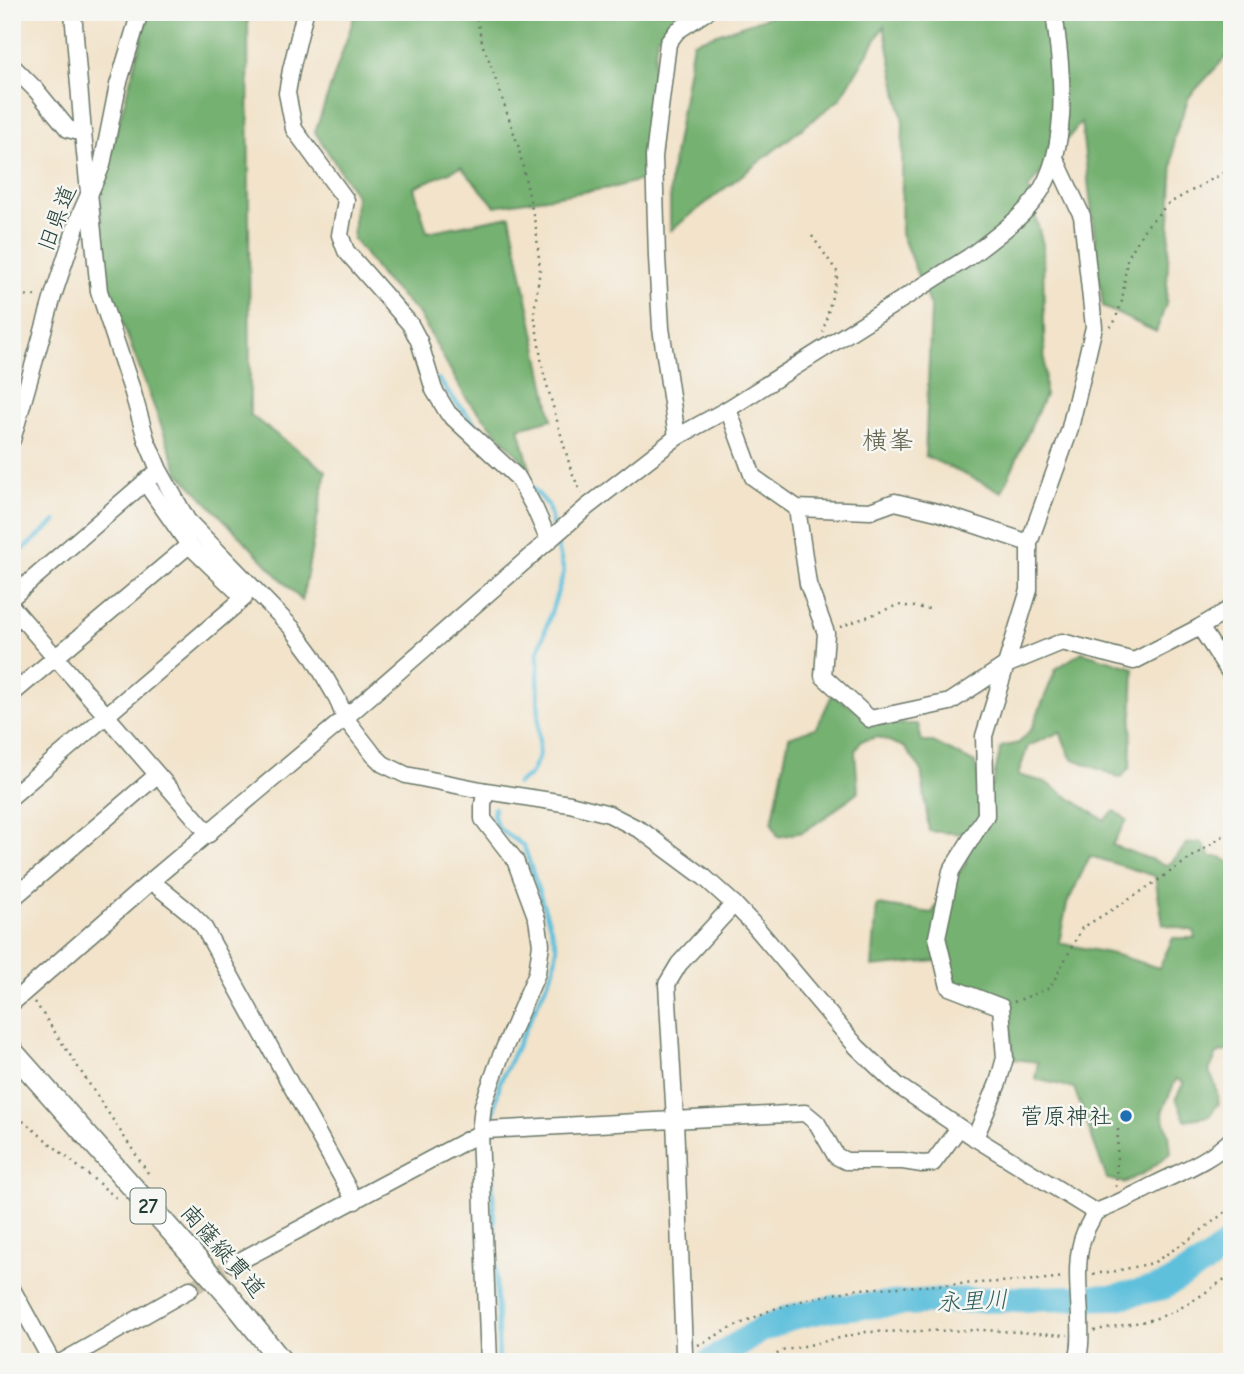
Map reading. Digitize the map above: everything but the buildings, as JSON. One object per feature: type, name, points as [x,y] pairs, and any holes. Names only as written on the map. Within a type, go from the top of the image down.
[{"type":"main road","name":"南薩縦貫道","points":[[12,1051],[127,1196],[229,1296],[282,1362]]},
{"type":"street","points":[[73,12],[99,291],[146,439],[159,470],[187,520],[292,628],[312,655],[337,698],[345,718],[373,754],[383,765],[406,775],[570,804],[609,814],[642,831],[704,877],[734,904],[857,1047],[897,1085],[959,1128],[1095,1212]]},
{"type":"street","name":"旧県道","points":[[12,440],[53,296],[80,215],[102,165],[118,85],[141,12]]},
{"type":"street","points":[[305,12],[287,93],[294,129],[346,200],[340,235],[346,251],[410,324],[419,341],[434,390],[448,412],[518,478],[554,537]]},
{"type":"street","points":[[677,437],[661,328],[654,157],[668,43],[677,31],[706,12]]},
{"type":"street","points":[[12,1003],[587,507],[677,437],[728,409],[970,257],[1029,208],[1055,158],[1061,111],[1062,73],[1054,12]]},
{"type":"street","points":[[12,66],[68,129],[83,133]]},
{"type":"street","points":[[975,1138],[998,1083],[1004,1058],[1001,1007],[949,987],[937,937],[951,871],[986,815],[984,736],[1029,590],[1029,544],[1069,432],[1094,327],[1082,216],[1055,158]]},
{"type":"street","points":[[728,409],[753,477],[797,508],[870,511],[895,502],[937,512],[1029,544]]},
{"type":"street","points":[[12,597],[159,470]]},
{"type":"street","points":[[12,796],[244,598],[189,545],[145,482]]},
{"type":"street","points":[[797,508],[808,584],[826,633],[823,676],[870,719],[950,702],[1006,665],[1062,642],[1134,661],[1232,608]]},
{"type":"street","points":[[12,694],[189,545]]},
{"type":"street","points":[[12,607],[209,834]]},
{"type":"street","points":[[1200,627],[1232,676]]},
{"type":"street","points":[[12,899],[158,775]]},
{"type":"street","points":[[486,791],[482,804],[484,819],[515,860],[537,919],[541,944],[537,973],[483,1105],[487,1130],[489,1362]]},
{"type":"street","points":[[151,881],[203,926],[355,1201]]},
{"type":"street","points":[[684,1352],[667,984],[679,964],[734,904]]},
{"type":"street","points":[[234,1265],[487,1130],[805,1113],[817,1123],[836,1156],[846,1161],[903,1161],[922,1164],[933,1163],[959,1128]]},
{"type":"street","points":[[1076,1362],[1079,1356],[1080,1331],[1080,1249],[1084,1233],[1095,1212],[1114,1206],[1188,1169],[1222,1149],[1232,1139]]},
{"type":"street","points":[[12,1289],[52,1362]]},
{"type":"street","points":[[62,1362],[190,1289]]},
{"type":"path","points":[[475,12],[484,50],[518,145],[536,228],[540,269],[534,313],[543,371],[571,470],[587,507]]},
{"type":"path","points":[[1092,337],[1113,326],[1122,301],[1127,259],[1145,228],[1168,204],[1232,168]]},
{"type":"path","points":[[812,236],[838,272],[817,352]]},
{"type":"path","points":[[12,295],[53,296]]},
{"type":"path","points":[[826,633],[898,605],[930,609]]},
{"type":"path","points":[[1001,1007],[1050,988],[1082,928],[1133,898],[1232,830]]},
{"type":"path","points":[[12,1112],[127,1196],[150,1176],[27,990]]},
{"type":"path","points":[[1117,1180],[1118,1128]]},
{"type":"path","points":[[684,1352],[771,1310],[858,1289],[1079,1278],[1153,1263],[1232,1207]]},
{"type":"path","points":[[765,1362],[782,1351],[866,1332],[1080,1331],[1161,1317],[1200,1297],[1232,1273]]},
{"type":"green space","points":[[149,12],[248,12],[250,415],[326,471],[302,601],[179,473],[101,266],[100,192]]},
{"type":"green space","points":[[356,12],[689,12],[657,37],[641,180],[615,187],[495,206],[461,167],[414,187],[427,232],[510,216],[552,419],[519,428],[530,469],[466,398],[419,314],[381,276],[353,238],[356,195],[315,132]]},
{"type":"green space","points":[[778,12],[1232,12],[1232,50],[1189,97],[1174,138],[1166,304],[1156,332],[1103,307],[1081,122],[1028,189],[1043,245],[1045,395],[1002,492],[925,456],[931,309],[901,233],[903,121],[884,26],[840,99],[670,231],[670,180],[693,42]]},
{"type":"green space","points":[[1082,652],[1134,668],[1130,767],[1121,778],[1071,758],[1060,732],[1028,746],[1018,775],[1045,782],[1104,820],[1115,811],[1127,820],[1112,845],[1166,865],[1172,862],[1187,844],[1201,842],[1211,857],[1221,857],[1232,864],[1232,1049],[1217,1054],[1209,1071],[1219,1103],[1209,1116],[1185,1120],[1176,1098],[1184,1082],[1176,1079],[1162,1112],[1171,1153],[1146,1172],[1124,1183],[1107,1179],[1074,1088],[1035,1079],[1038,1062],[1013,1059],[1009,1023],[1001,997],[954,984],[948,960],[872,967],[877,905],[932,913],[966,864],[965,834],[929,831],[921,769],[904,747],[878,737],[861,741],[855,751],[858,791],[803,832],[778,837],[772,823],[789,737],[817,727],[832,695],[882,724],[918,724],[922,742],[933,742],[975,763],[980,785],[992,786],[1001,747],[1019,743],[1032,728],[1056,669]],"holes":[[[1090,856],[1155,876],[1163,924],[1194,931],[1195,938],[1173,938],[1159,968],[1113,954],[1059,943],[1067,904]]]},
{"type":"waterway","points":[[438,379],[499,450]]},
{"type":"waterway","points":[[530,485],[548,505],[554,532]]},
{"type":"waterway","points":[[12,559],[56,521]]},
{"type":"waterway","points":[[517,784],[530,775],[539,756],[538,653],[564,572],[556,540]]},
{"type":"waterway","points":[[494,808],[493,815],[498,828],[524,846],[557,947],[554,969],[500,1082],[494,1111],[491,1138],[499,1362]]},
{"type":"waterway","name":"永里川","points":[[710,1362],[759,1331],[791,1317],[834,1308],[936,1301],[1115,1297],[1163,1287],[1207,1261],[1232,1241]]},
{"type":"tunnel","points":[[190,1289],[234,1264]]},
{"type":"place","name":"菅原神社","points":[[1126,1116]]},
{"type":"district","name":"横峯","points":[[888,441]]}]
